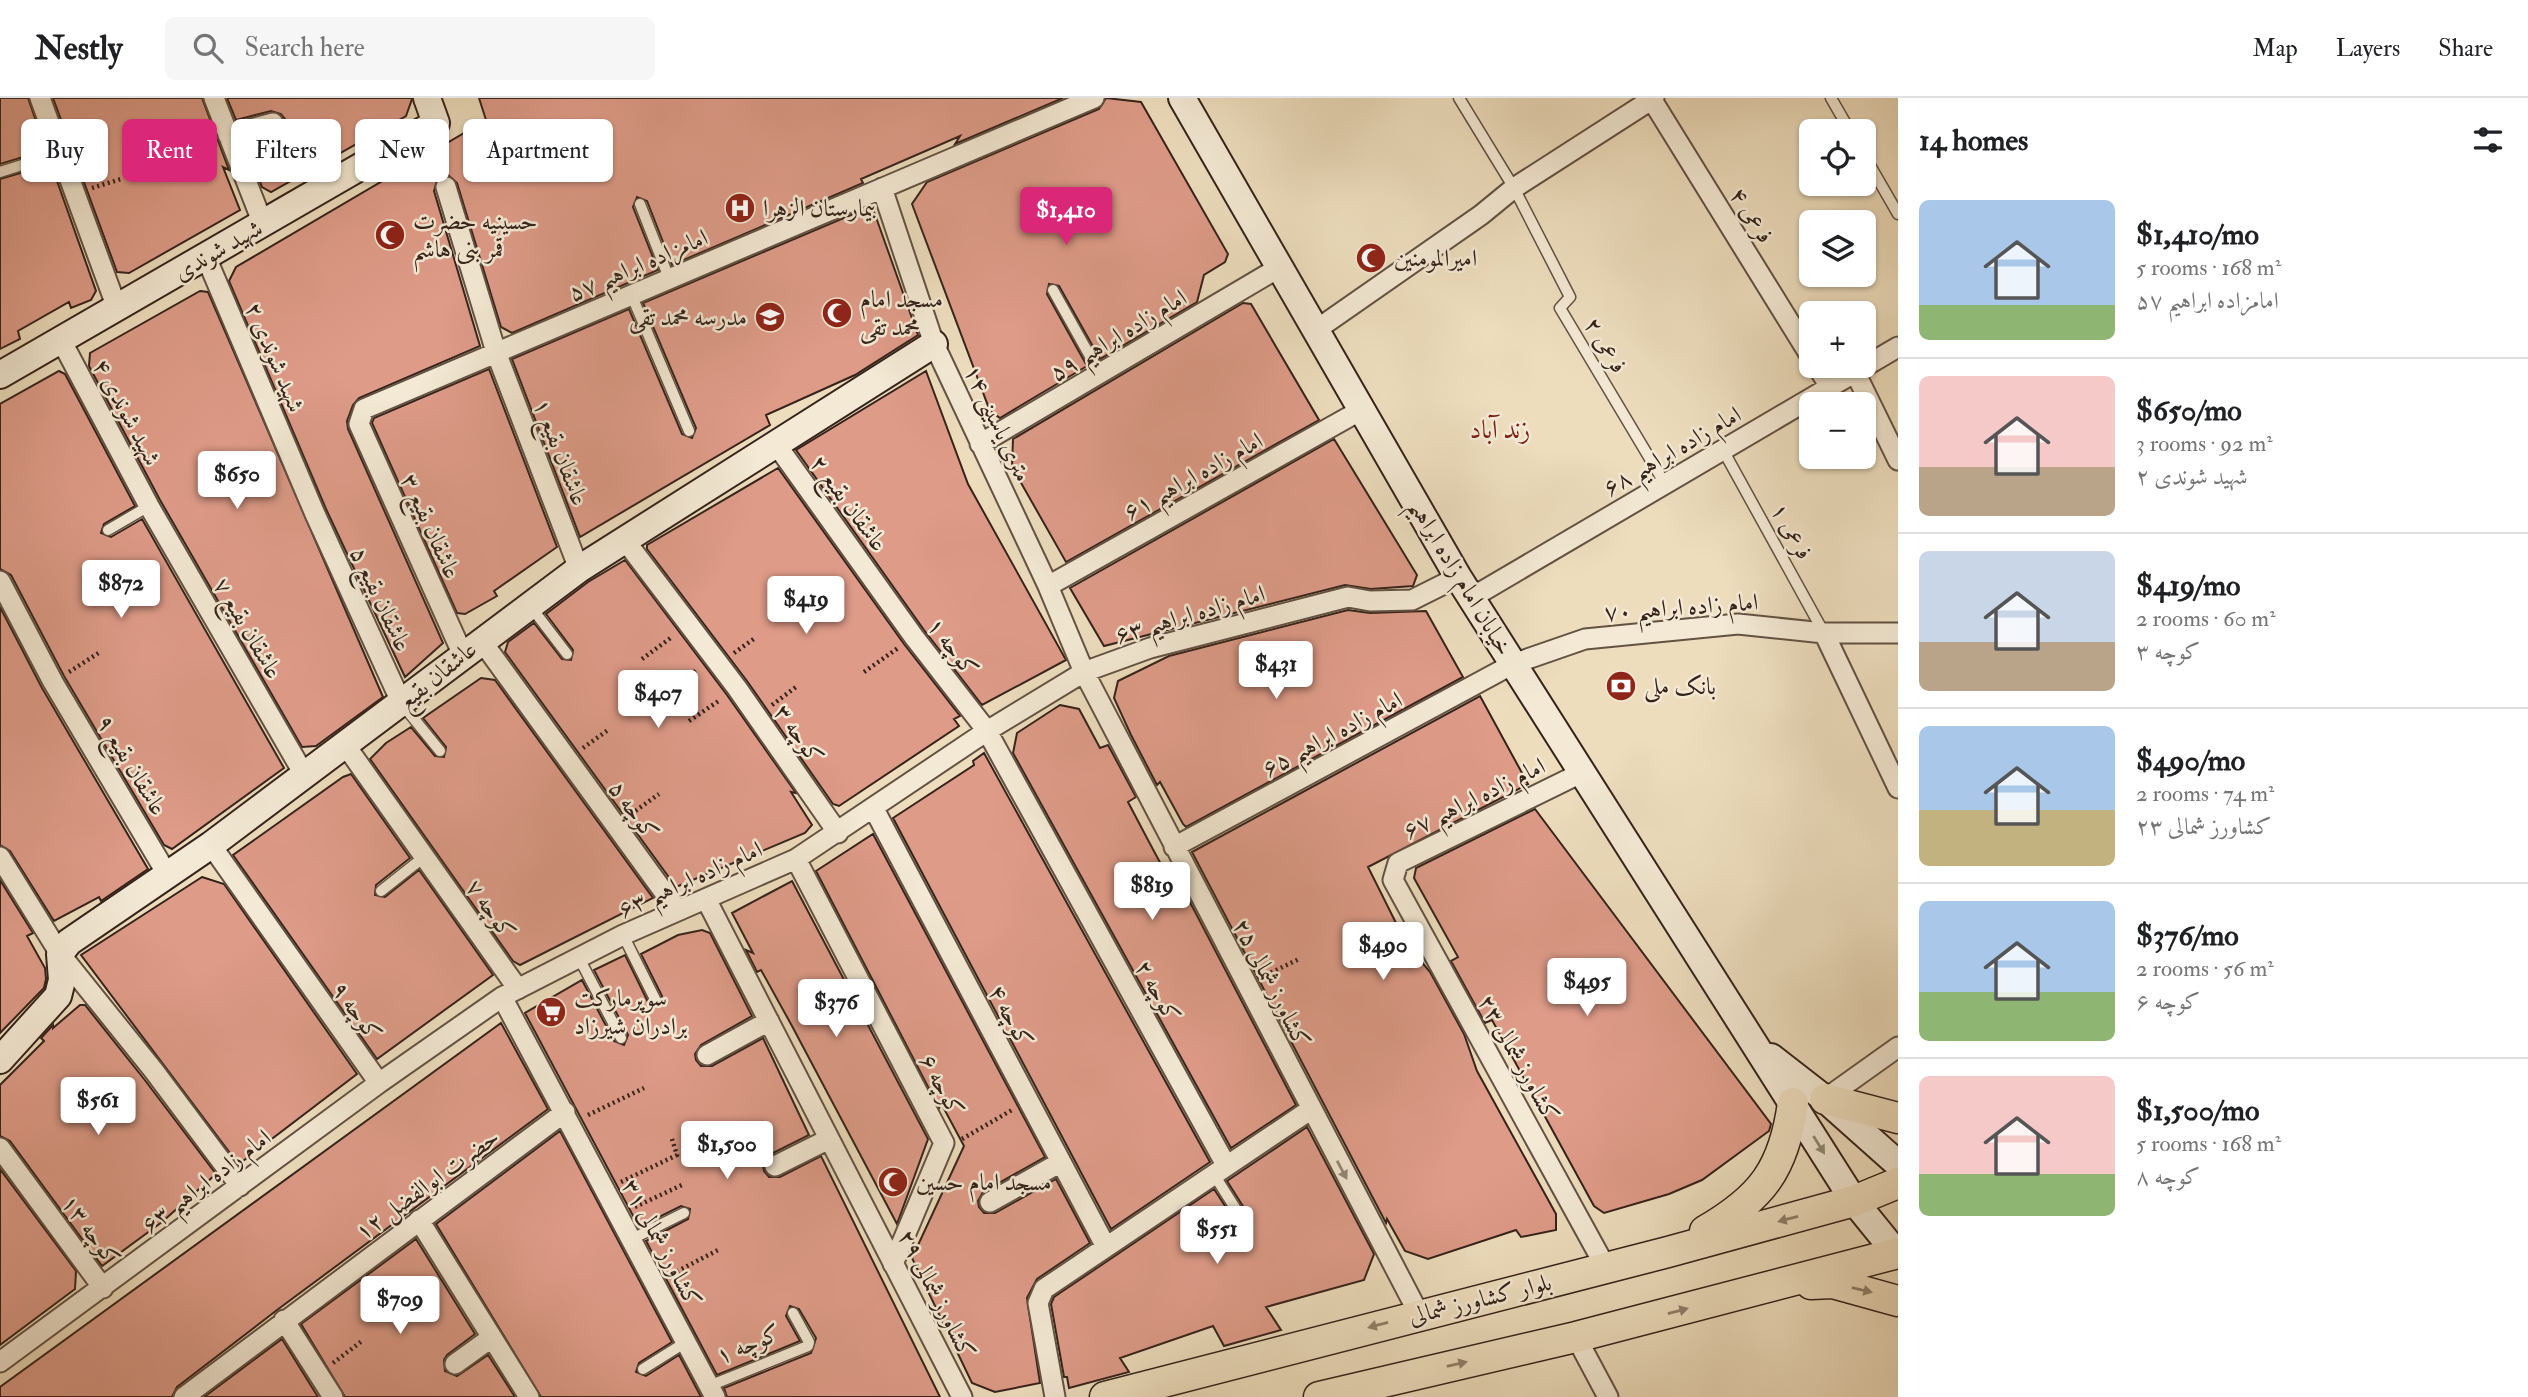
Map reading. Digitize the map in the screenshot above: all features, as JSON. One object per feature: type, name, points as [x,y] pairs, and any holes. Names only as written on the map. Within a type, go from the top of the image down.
[{"type":"main road","points":[[1825,1099],[1898,1118]]},
{"type":"main road","points":[[1668,1252],[1735,1213],[1756,1194],[1777,1167],[1789,1135],[1793,1103]]},
{"type":"main road","name":"بلوار کشاورز شمالی","points":[[1105,1397],[1605,1266],[1668,1252],[1854,1201],[1898,1183]]},
{"type":"main road","points":[[1319,1397],[1361,1392],[1898,1254]]},
{"type":"main road","points":[[1776,1284],[1833,1283],[1898,1301]]},
{"type":"street","points":[[40,98],[48,119]]},
{"type":"street","points":[[214,98],[263,224]]},
{"type":"street","name":"شهید شوندی","points":[[0,375],[436,123],[427,98]]},
{"type":"street","name":"امامزاده ابراهیم ۵۷","points":[[360,415],[364,409],[1094,98]]},
{"type":"street","name":"خیابان امام زاده ابراهیم","points":[[1182,98],[1465,587],[1854,1201],[1898,1254]]},
{"type":"street","points":[[1316,330],[1481,215],[1514,188],[1653,99]]},
{"type":"street","name":"فرعی ۴","points":[[1653,99],[1799,337]]},
{"type":"street","points":[[71,182],[117,308]]},
{"type":"street","name":"عاشقان بقیع ۱","points":[[446,187],[496,352],[579,569]]},
{"type":"street","name":"۱۴ متری یاسینی","points":[[882,188],[934,344],[1048,586],[1084,672]]},
{"type":"street","name":"شهید شوندی ۲","points":[[206,257],[315,514]]},
{"type":"street","name":"امام زاده ابراهیم ۵۹","points":[[980,444],[1280,267]]},
{"type":"street","name":"شهید شوندی ۴","points":[[62,341],[149,506]]},
{"type":"street","name":"عاشقان بقیع","points":[[60,954],[69,942],[211,845],[579,569],[934,344]]},
{"type":"street","name":"امام زاده ابراهیم ۶۸","points":[[1876,360],[1898,347]]},
{"type":"street","points":[[1824,378],[1830,387]]},
{"type":"street","name":"امام زاده ابراهیم ۶۸","points":[[1465,587],[1665,484],[1845,378]]},
{"type":"street","points":[[1858,378],[1898,460]]},
{"type":"street","name":"امام زاده ابراهیم ۶۱","points":[[1048,586],[1363,409]]},
{"type":"street","name":"عاشقان بقیع ۳","points":[[360,415],[359,424],[472,648],[551,738]]},
{"type":"street","name":"عاشقان بقیع ۲","points":[[776,444],[882,592]]},
{"type":"street","name":"عاشقان بقیع ۷","points":[[149,506],[305,776]]},
{"type":"street","name":"عاشقان بقیع ۵","points":[[315,514],[402,704]]},
{"type":"street","name":"کوچه ۳","points":[[624,539],[717,660],[838,833]]},
{"type":"street","name":"عاشقان بقیع ۹","points":[[0,581],[54,682],[167,874]]},
{"type":"street","name":"امام زاده ابراهیم ۶۳","points":[[0,1362],[379,1083],[510,993],[623,935],[796,859],[874,809],[987,730],[1084,672],[1150,648],[1348,597],[1370,601],[1412,600],[1465,587]]},
{"type":"street","name":"کوچه ۱","points":[[882,592],[987,730]]},
{"type":"street","name":"امام زاده ابراهیم ۷۰","points":[[1513,664],[1585,639],[1639,631],[1738,624],[1824,633],[1898,633]]},
{"type":"street","points":[[1824,633],[1898,788]]},
{"type":"street","name":"امام زاده ابراهیم ۶۵","points":[[1174,847],[1513,664]]},
{"type":"street","name":"کشاورز شمالی ۲۵","points":[[1084,672],[1310,1110],[1419,1314]]},
{"type":"street","name":"کوچه ۲","points":[[987,730],[1220,1169]]},
{"type":"street","name":"کوچه ۵","points":[[551,738],[677,910]]},
{"type":"street","name":"کوچه ۷","points":[[346,746],[424,857],[510,993],[568,1118]]},
{"type":"street","name":"امام زاده ابراهیم ۶۷","points":[[1394,872],[1398,863],[1581,773]]},
{"type":"street","name":"کوچه ۴","points":[[874,809],[1105,1245]]},
{"type":"street","name":"کوچه ۹","points":[[211,845],[379,1083]]},
{"type":"street","points":[[0,857],[60,954],[154,1071],[240,1186]]},
{"type":"street","name":"کوچه ۶","points":[[796,859],[944,1143],[893,1264]]},
{"type":"street","name":"کشاورز شمالی ۲۳","points":[[1394,872],[1393,880],[1605,1266]]},
{"type":"street","name":"کشاورز شمالی ۲۹","points":[[706,899],[962,1397]]},
{"type":"street","points":[[0,1060],[58,996],[62,980],[60,954]]},
{"type":"street","points":[[706,1055],[768,1021]]},
{"type":"street","name":"خیابان امام زاده ابراهیم","points":[[1756,1045],[1825,1099],[1898,1164]]},
{"type":"street","points":[[1825,1099],[1898,1047]]},
{"type":"street","points":[[1055,1397],[1039,1296],[1044,1289],[1105,1245],[1310,1110]]},
{"type":"street","name":"کشاورز شمالی ۳۱","points":[[568,1118],[712,1391]]},
{"type":"street","name":"حضرت ابوالفضل ۱۲","points":[[184,1397],[419,1220],[568,1118]]},
{"type":"street","points":[[775,1166],[829,1139]]},
{"type":"street","name":"کوچه ۱۳","points":[[0,1148],[103,1288]]},
{"type":"street","points":[[990,1202],[1061,1162]]},
{"type":"street","points":[[419,1220],[529,1397]]},
{"type":"street","points":[[284,1320],[333,1397]]},
{"type":"street","points":[[1576,1337],[1608,1397]]},
{"type":"street","points":[[455,1364],[491,1338]]},
{"type":"lane","points":[[1459,98],[1514,188]]},
{"type":"lane","points":[[1831,98],[1843,119]]},
{"type":"lane","points":[[0,172],[21,165]]},
{"type":"lane","points":[[1876,176],[1898,214]]},
{"type":"lane","name":"فرعی ۲","points":[[1514,188],[1570,297],[1560,308],[1665,484]]},
{"type":"lane","points":[[639,204],[669,278]]},
{"type":"lane","points":[[1053,290],[1100,374]]},
{"type":"lane","points":[[631,294],[689,431]]},
{"type":"lane","name":"فرعی ۱","points":[[1723,450],[1824,633]]},
{"type":"lane","points":[[108,530],[149,506]]},
{"type":"lane","points":[[530,605],[567,654]]},
{"type":"lane","points":[[402,704],[440,751]]},
{"type":"lane","points":[[381,891],[424,857]]},
{"type":"lane","points":[[623,935],[655,999]]},
{"type":"lane","points":[[579,958],[621,1038]]},
{"type":"lane","points":[[1220,1169],[1237,1211]]},
{"type":"lane","points":[[632,1239],[684,1213]]},
{"type":"lane","name":"کوچه ۱","points":[[712,1391],[808,1346],[809,1342],[793,1313]]},
{"type":"lane","points":[[643,1369],[686,1342]]},
{"type":"path","points":[[75,193],[121,179]]},
{"type":"path","points":[[642,659],[690,624]]},
{"type":"path","points":[[864,672],[914,637]]},
{"type":"path","points":[[54,682],[100,652]]},
{"type":"path","points":[[668,692],[717,660]]},
{"type":"path","points":[[757,715],[796,687]]},
{"type":"path","points":[[690,721],[737,688]]},
{"type":"path","points":[[567,759],[608,730]]},
{"type":"path","points":[[615,826],[659,794]]},
{"type":"path","points":[[1245,985],[1300,959]]},
{"type":"path","points":[[568,1118],[644,1088]]},
{"type":"path","points":[[944,1143],[962,1139],[1028,1100]]},
{"type":"path","points":[[606,1190],[677,1155],[671,1136]]},
{"type":"path","points":[[619,1214],[684,1184]]},
{"type":"path","points":[[655,1283],[718,1250]]},
{"type":"path","points":[[318,1374],[362,1341]]},
{"type":"building","points":[[0,98],[28,98],[35,119],[21,119],[21,158],[0,164]]},
{"type":"building","points":[[53,98],[202,98],[210,119],[122,119],[122,182],[217,182],[217,138],[229,170],[223,167],[240,210],[129,273],[117,272],[84,182],[108,182],[108,119],[61,119]]},
{"type":"building","points":[[227,98],[412,98],[406,116],[401,119],[355,119],[355,145],[341,153],[341,119],[285,119],[281,114],[271,111],[236,119]]},
{"type":"building","points":[[479,98],[1063,98],[955,144],[960,136],[861,179],[863,183],[672,265],[647,201],[637,197],[633,207],[658,270],[512,333],[501,327],[457,183],[449,176],[449,142],[463,134],[463,182],[613,182],[613,119],[486,119]]},
{"type":"building","points":[[1106,98],[1141,102],[1228,254],[1225,262],[1204,275],[1197,302],[1100,359],[1059,286],[1049,284],[1047,294],[1087,366],[1000,418],[990,411],[912,204],[927,182],[1099,109]]},
{"type":"building","points":[[21,173],[21,182],[57,182],[96,291],[91,300],[71,308],[69,302],[18,331],[20,339],[0,349],[0,179]]},
{"type":"building","points":[[260,182],[289,182],[271,192],[262,187]]},
{"type":"building","points":[[381,182],[437,182],[434,191],[480,346],[359,398],[347,421],[348,429],[443,643],[405,677],[326,509],[229,281],[236,267]]},
{"type":"building","points":[[872,206],[918,335],[855,375],[766,415],[770,425],[580,537],[512,359],[629,309],[682,434],[692,438],[696,428],[643,303]]},
{"type":"building","points":[[200,291],[208,292],[383,697],[316,746],[302,747],[160,500],[89,366],[90,353]]},
{"type":"building","points":[[1243,303],[1251,304],[1319,420],[1066,562],[1012,467],[1013,439]]},
{"type":"building","points":[[489,369],[557,547],[494,591],[497,596],[465,614],[457,613],[372,423],[374,418]]},
{"type":"building","points":[[59,371],[65,374],[135,506],[104,524],[101,533],[111,537],[142,519],[284,768],[172,849],[164,845],[64,676],[11,575],[0,569],[0,404]]},
{"type":"building","points":[[926,371],[968,484],[1066,660],[982,705],[924,630],[796,450]]},
{"type":"building","points":[[1334,439],[1417,575],[1413,586],[1371,589],[1345,585],[1104,646],[1070,588]]},
{"type":"building","points":[[778,468],[904,644],[960,716],[954,719],[959,726],[839,806],[833,804],[747,681],[647,549],[647,545]]},
{"type":"building","points":[[625,560],[727,695],[796,793],[791,792],[812,825],[805,833],[676,887],[505,652],[508,642],[534,623],[562,659],[571,660],[573,650],[546,614],[588,582]]},
{"type":"building","points":[[0,607],[42,688],[148,869],[101,901],[99,897],[54,921],[10,851],[0,845]]},
{"type":"building","points":[[1348,610],[1370,613],[1426,611],[1463,677],[1186,827],[1160,782],[1157,785],[1131,735],[1114,698],[1118,681],[1169,656]]},
{"type":"building","points":[[481,678],[495,680],[653,898],[520,965],[513,961],[370,759],[386,743],[411,727],[435,756],[444,757],[446,747],[423,718]]},
{"type":"building","points":[[1480,696],[1528,784],[1368,867],[1406,943],[1430,972],[1464,1034],[1477,1071],[1556,1214],[1556,1230],[1521,1237],[1516,1230],[1428,1259],[1405,1251],[1387,1219],[1386,1223],[1192,852]]},
{"type":"building","points":[[1060,705],[1079,709],[1100,748],[1108,745],[1136,797],[1128,802],[1163,868],[1170,864],[1296,1105],[1231,1148],[1013,753],[1017,733]]},
{"type":"building","points":[[984,753],[1210,1162],[1111,1229],[893,818],[974,765],[973,761]]},
{"type":"building","points":[[351,774],[410,858],[376,885],[375,895],[385,897],[419,870],[493,975],[377,1059],[233,855]]},
{"type":"building","points":[[1535,809],[1771,1124],[1769,1131],[1702,1180],[1669,1194],[1604,1213],[1594,1206],[1492,1020],[1485,1023],[1451,961],[1458,957],[1414,878],[1416,868]]},
{"type":"building","points":[[873,834],[1045,1157],[983,1192],[978,1201],[979,1207],[984,1213],[995,1213],[1056,1179],[1090,1243],[1037,1279],[1027,1298],[1040,1383],[995,1392],[972,1383],[912,1258],[964,1146],[941,1103],[939,1108],[816,871]]},
{"type":"building","points":[[202,877],[224,884],[357,1074],[243,1161],[236,1161],[81,955]]},
{"type":"building","points":[[0,880],[33,933],[27,936],[45,968],[46,979],[44,988],[0,1033]]},
{"type":"building","points":[[792,881],[928,1139],[897,1224],[761,970],[757,972],[746,950],[753,953],[732,913]]},
{"type":"building","points":[[702,930],[710,933],[752,1016],[701,1045],[695,1054],[696,1060],[701,1066],[712,1066],[763,1038],[809,1135],[769,1155],[763,1165],[764,1171],[769,1177],[780,1177],[821,1156],[940,1397],[727,1397],[724,1388],[811,1353],[816,1338],[799,1309],[790,1306],[786,1316],[800,1341],[717,1375],[646,1241],[688,1219],[690,1209],[681,1206],[639,1227],[525,1013],[582,980],[614,1041],[624,1045],[628,1035],[594,970],[625,955],[648,1002],[658,1006],[662,996],[641,954],[678,935]]},
{"type":"building","points":[[80,1005],[85,1005],[216,1174],[162,1222],[102,1266],[10,1141],[0,1136],[0,1085],[44,1041],[41,1038],[53,1025],[53,1028]]},
{"type":"building","points":[[501,1023],[548,1109],[277,1310],[177,1387],[172,1397],[0,1397],[0,1387]]},
{"type":"building","points":[[1307,1127],[1374,1254],[1364,1280],[1266,1307],[1281,1330],[1224,1346],[1213,1326],[1120,1358],[1129,1372],[1069,1388],[1067,1377],[1064,1377],[1051,1304],[1054,1297],[1214,1189],[1231,1215],[1242,1217],[1244,1208],[1227,1181]]},
{"type":"building","points":[[560,1131],[672,1342],[639,1363],[636,1372],[646,1376],[679,1355],[701,1397],[541,1397],[436,1224]]},
{"type":"building","points":[[0,1169],[76,1271],[75,1289],[0,1345]]},
{"type":"building","points":[[416,1239],[475,1334],[447,1355],[444,1360],[445,1371],[457,1376],[488,1355],[515,1397],[345,1397],[301,1324]]},
{"type":"building","points":[[282,1339],[318,1397],[204,1397]]},
{"type":"place","name":"بیمارستان الزهرا","points":[[740,208]]},
{"type":"place","name":"حسینیه حضرت قمر بنی هاشم","points":[[390,235]]},
{"type":"place","name":"امیرالمومنین","points":[[1371,258]]},
{"type":"place","name":"مسجد امام محمد تقی","points":[[837,313]]},
{"type":"place","name":"مدرسه محمد تقی","points":[[770,317]]},
{"type":"place","name":"بانک ملی","points":[[1621,686]]},
{"type":"place","name":"سوپرمارکت برادران شیرزاد","points":[[551,1012]]},
{"type":"place","name":"مسجد امام حسین","points":[[893,1182]]},
{"type":"district","name":"زند آباد","points":[[1500,429]]}]
